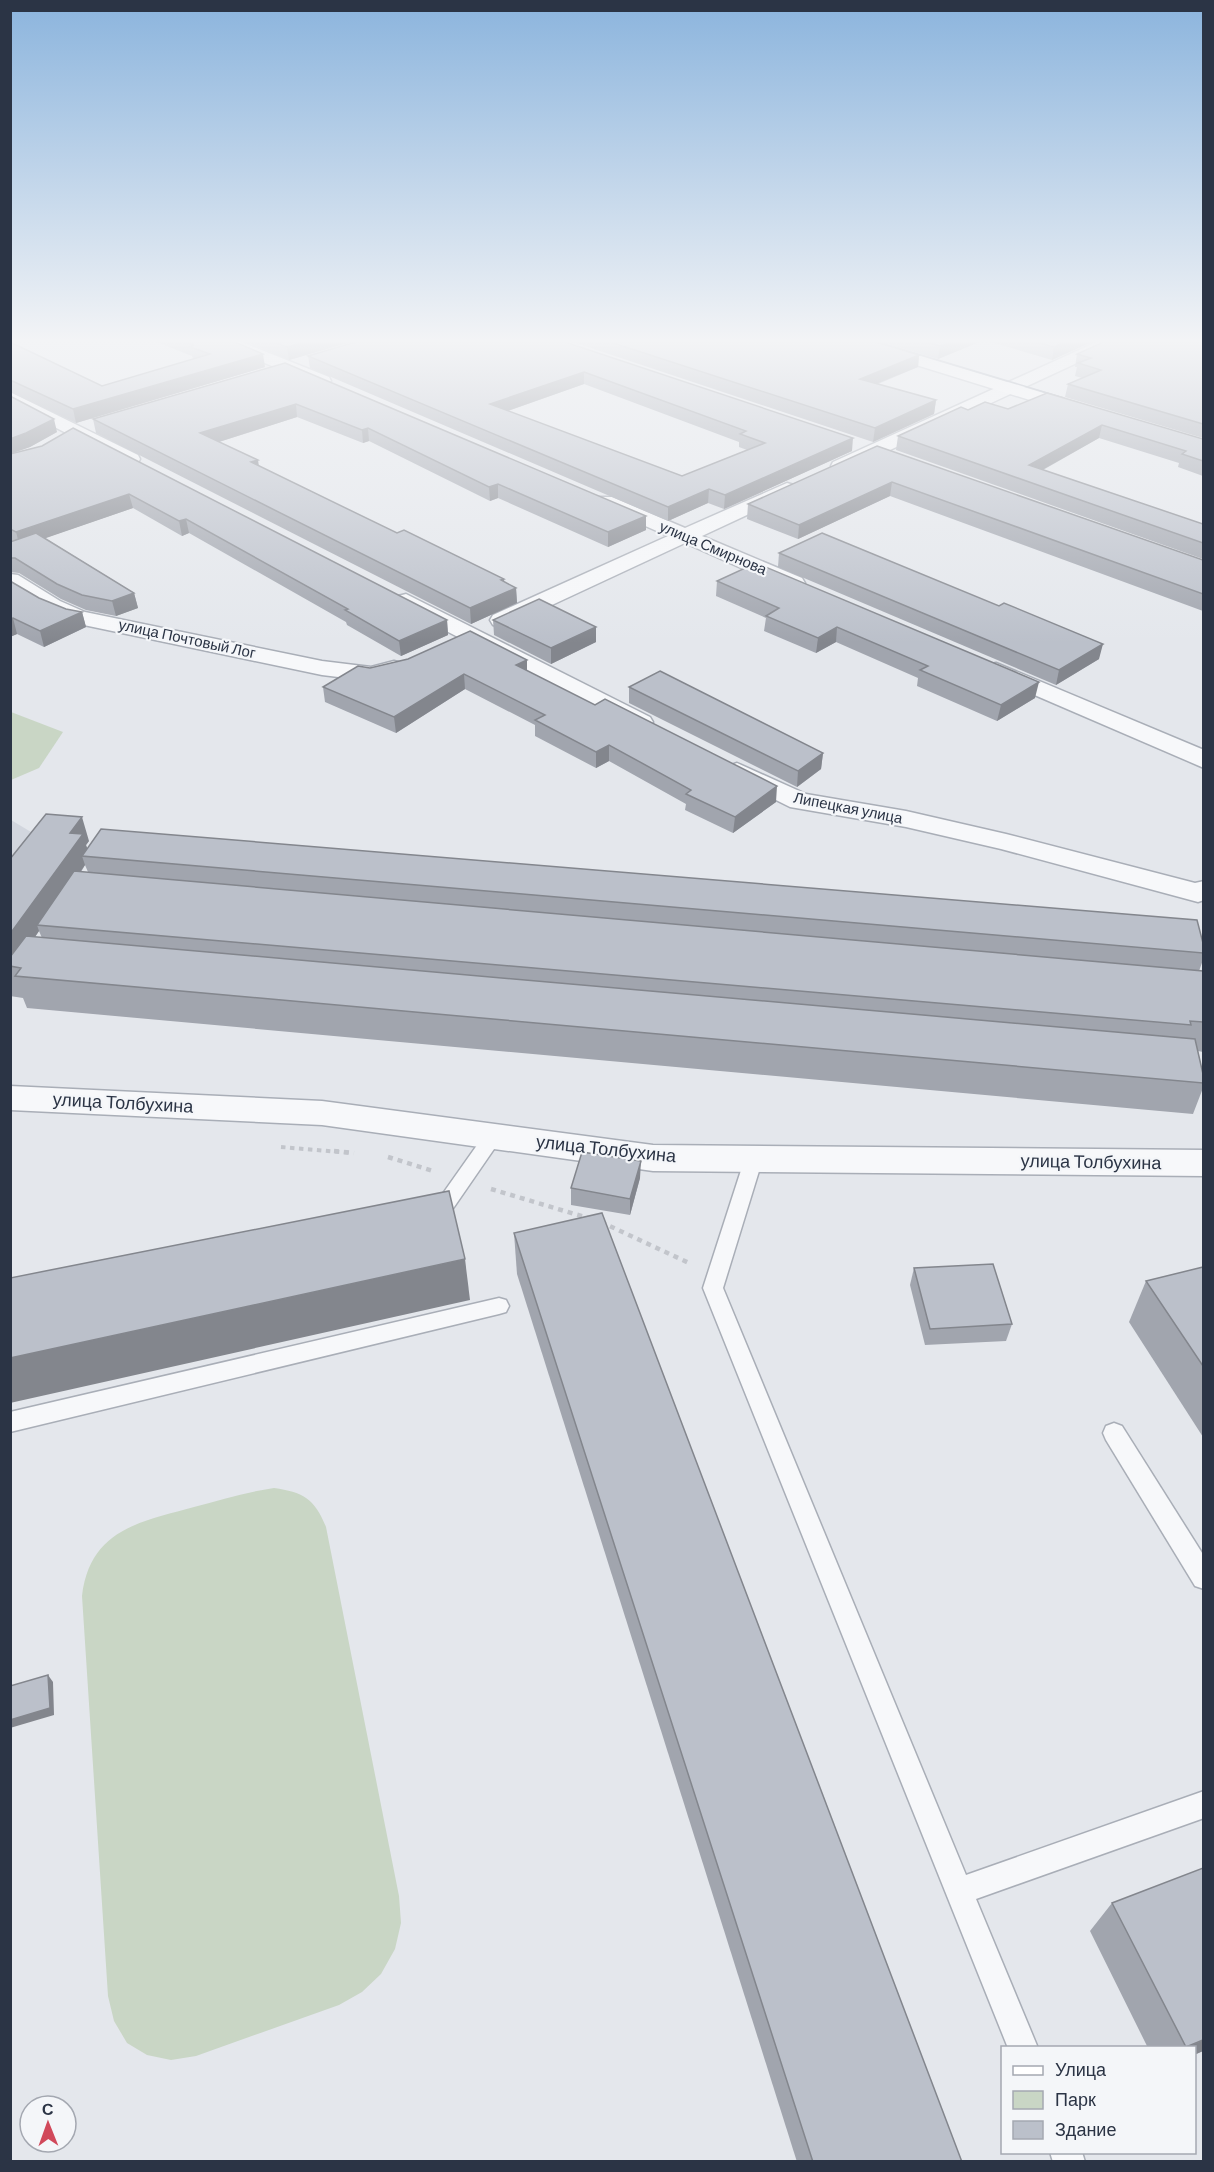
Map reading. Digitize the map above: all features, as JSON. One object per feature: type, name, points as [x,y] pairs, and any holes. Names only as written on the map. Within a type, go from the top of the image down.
[{"type":"street","points":[[79,440],[151,470]]},
{"type":"street","points":[[821,474],[892,440]]},
{"type":"street","points":[[851,443],[896,458]]},
{"type":"street","points":[[461,639],[800,484]]},
{"type":"street","name":"улица Смирнова","points":[[587,494],[815,592]]},
{"type":"street","name":"улица Почтовый Лог","points":[[10,580],[52,606],[79,617],[322,668],[371,674],[411,662]]},
{"type":"street","points":[[389,593],[461,639],[660,732]]},
{"type":"street","points":[[977,662],[1203,760]]},
{"type":"street","name":"Липецкая улица","points":[[713,759],[799,801],[906,819],[1201,891]]},
{"type":"street","name":"улица Толбухина","points":[[10,1098],[322,1113],[653,1158],[1203,1163]]},
{"type":"lane","points":[[415,1210],[445,1205],[494,1136]]},
{"type":"lane","points":[[754,1158],[713,1288],[1022,2046]]},
{"type":"lane","points":[[10,1422],[499,1306]]},
{"type":"lane","points":[[1114,1433],[1203,1578]]},
{"type":"lane","points":[[960,1891],[1203,1804]]},
{"type":"path","points":[[270,1146],[361,1154]]},
{"type":"path","points":[[383,1156],[605,1223],[717,1276]]},
{"type":"shaded area","points":[[11,820],[41,838],[11,877]]},
{"type":"green space","points":[[11,712],[63,732],[39,768],[11,780]]},
{"type":"green space","points":[[274,1488],[307,1498],[322,1517],[326,1527],[399,1896],[401,1923],[395,1949],[381,1974],[362,1992],[339,2005],[196,2056],[171,2060],[147,2055],[127,2043],[114,2021],[108,1996],[82,1596],[87,1574],[95,1556],[120,1532],[154,1518],[234,1496]]},
{"type":"building","points":[[52,440],[97,440],[447,620],[399,641],[345,610],[348,609],[186,519],[179,521],[129,494],[16,532],[10,529],[10,454],[42,446]]},
{"type":"building","points":[[136,440],[216,440],[258,460],[251,462],[397,533],[404,530],[504,579],[501,580],[516,588],[470,608]]},
{"type":"building","points":[[393,440],[468,440],[646,516],[608,532],[498,484],[489,487]]},
{"type":"building","points":[[509,440],[587,440],[682,476],[765,443],[758,440],[848,440],[725,495],[709,489],[668,507]]},
{"type":"building","points":[[910,440],[1074,440],[1029,465],[1203,524],[1203,543]]},
{"type":"building","points":[[1152,440],[1203,440],[1203,461],[1182,454],[1186,451]]},
{"type":"building","points":[[877,446],[1203,560],[1203,594],[892,482],[799,525],[748,504]]},
{"type":"building","points":[[36,533],[134,593],[112,601],[82,595],[57,584],[15,558],[10,558],[10,542]]},
{"type":"building","points":[[822,533],[999,606],[1004,603],[1103,644],[1059,670],[779,553]]},
{"type":"building","points":[[756,563],[1039,682],[1001,705],[920,670],[928,666],[837,627],[818,638],[766,616],[779,608],[717,581]]},
{"type":"building","points":[[10,581],[39,598],[66,609],[82,612],[40,631],[13,618],[10,619]]},
{"type":"building","points":[[539,599],[596,627],[551,648],[493,620]]},
{"type":"building","points":[[470,631],[527,660],[516,665],[595,705],[605,699],[777,786],[735,817],[686,794],[691,790],[609,745],[596,752],[535,720],[545,715],[464,674],[394,717],[323,687],[358,666],[370,668],[408,659]]},
{"type":"building","points":[[660,671],[823,753],[798,771],[629,687]]},
{"type":"building","points":[[46,814],[82,817],[70,833],[83,834],[10,934],[10,859]]},
{"type":"building","points":[[101,829],[1197,920],[1203,953],[82,856]]},
{"type":"building","points":[[74,871],[1203,971],[1203,1022],[1190,1021],[1191,1025],[37,925]]},
{"type":"building","points":[[26,936],[1195,1039],[1203,1083],[15,976],[21,968],[10,966],[10,957]]},
{"type":"building","points":[[582,1152],[641,1161],[630,1199],[571,1188]]},
{"type":"building","points":[[449,1191],[465,1259],[10,1358],[10,1278]]},
{"type":"building","points":[[602,1213],[962,2162],[813,2162],[514,1233]]},
{"type":"building","points":[[993,1264],[1012,1324],[930,1329],[914,1268]]},
{"type":"building","points":[[1203,1267],[1203,1366],[1146,1281]]},
{"type":"building","points":[[48,1675],[50,1708],[10,1720],[10,1686]]},
{"type":"building","points":[[1203,1868],[1203,2040],[1185,2046],[1112,1903]]}]
